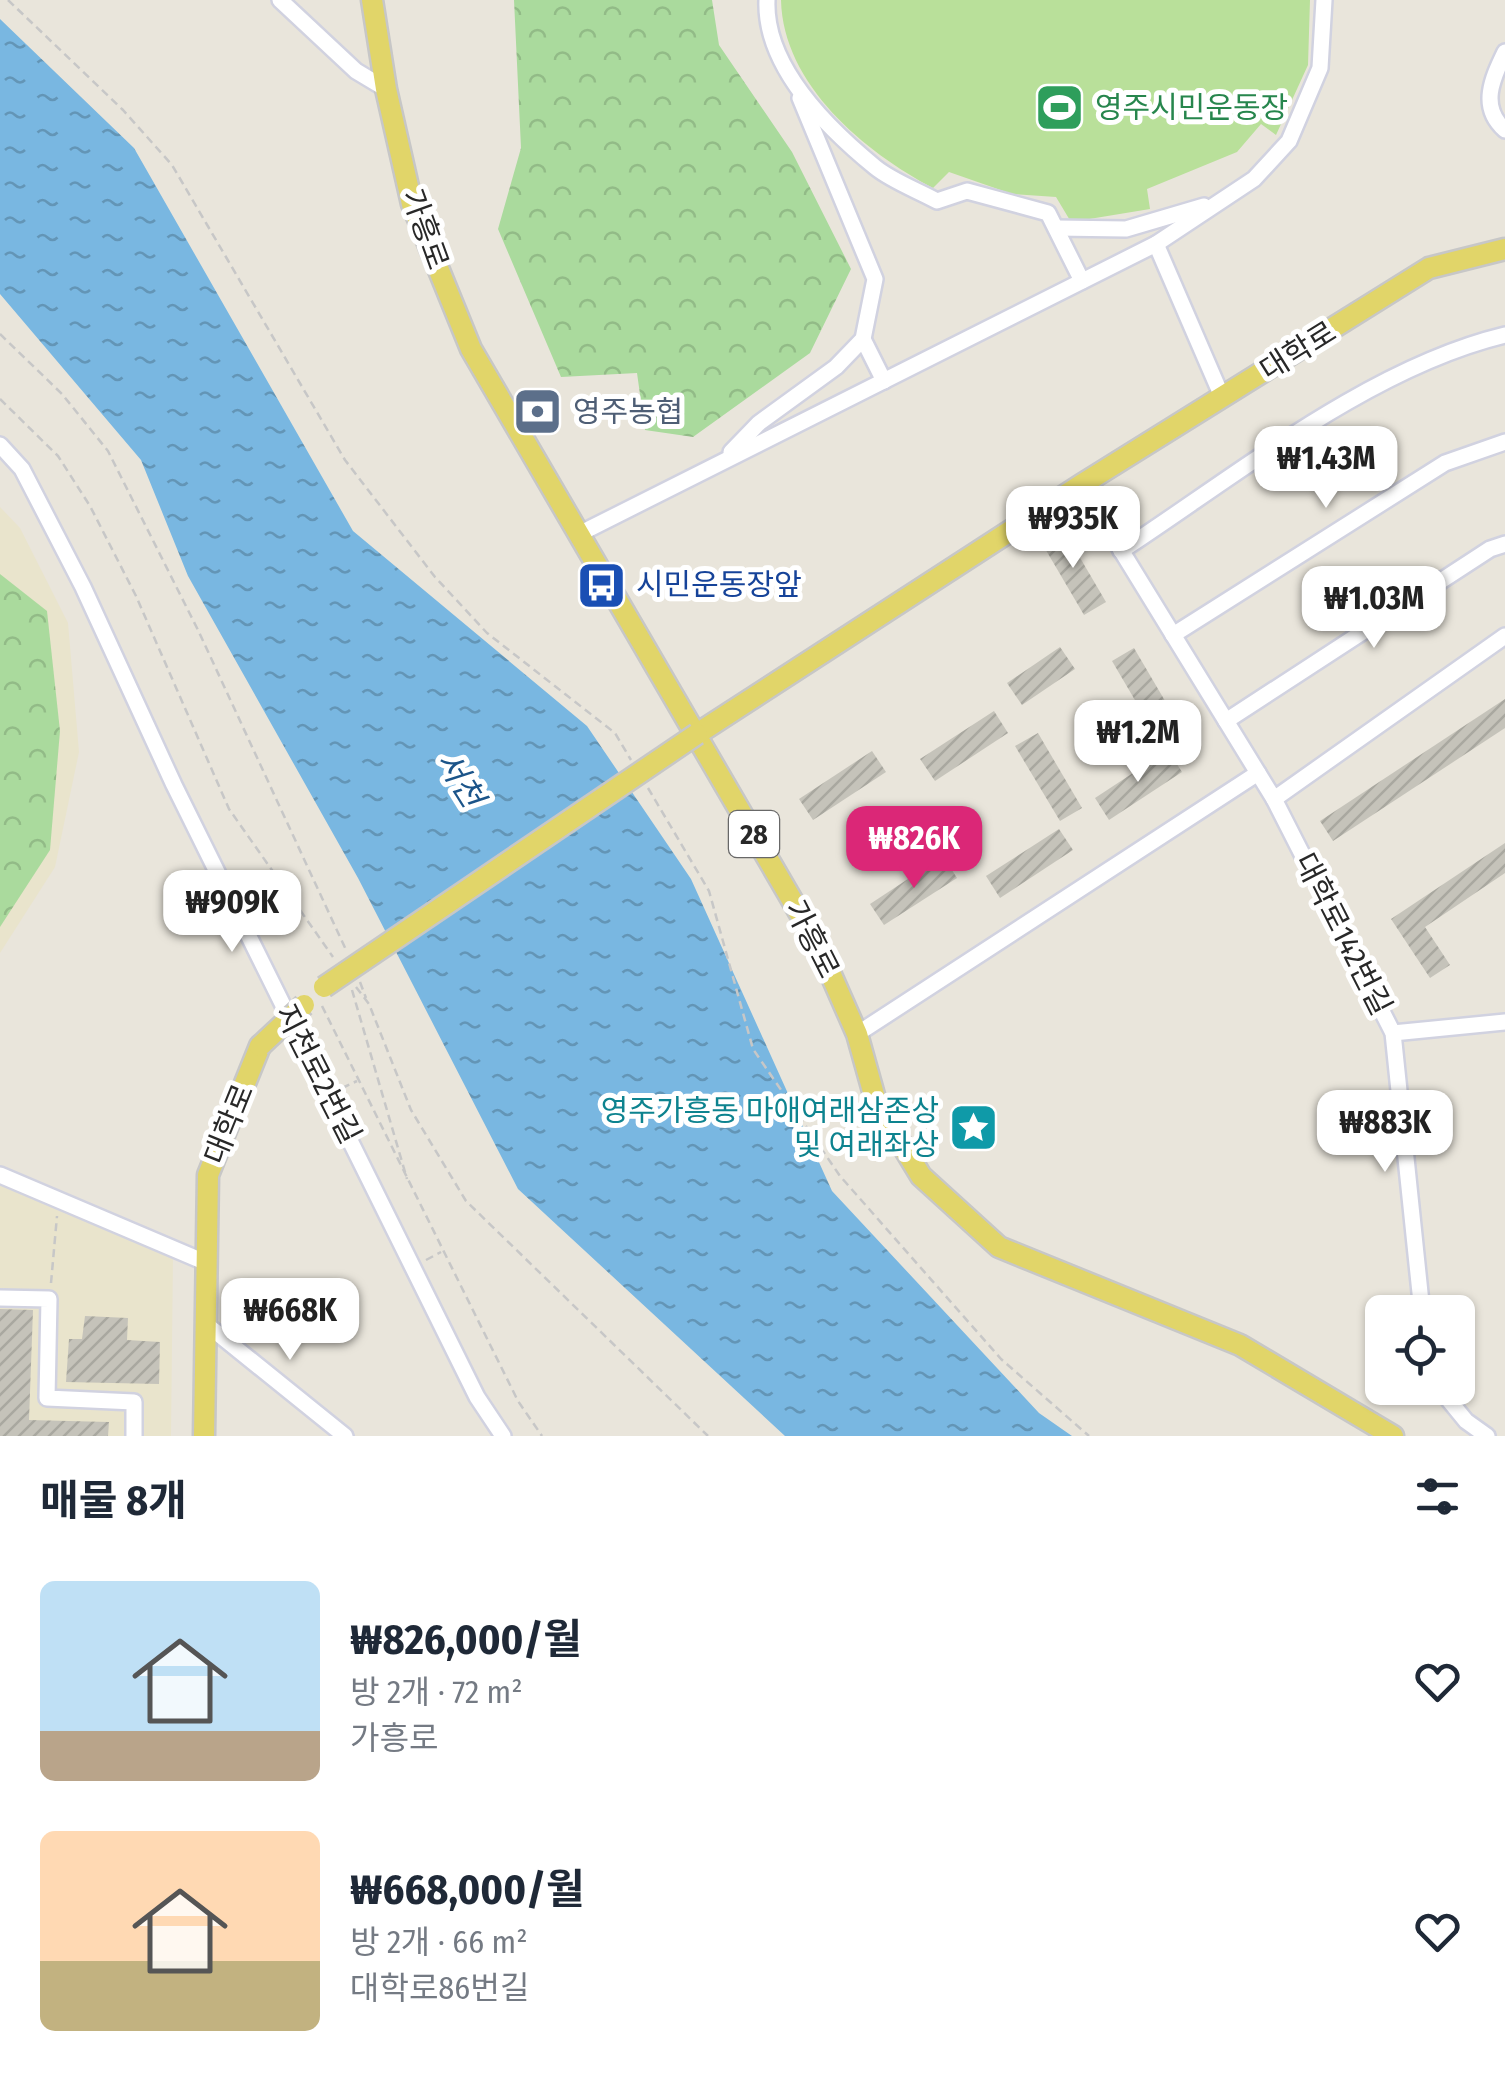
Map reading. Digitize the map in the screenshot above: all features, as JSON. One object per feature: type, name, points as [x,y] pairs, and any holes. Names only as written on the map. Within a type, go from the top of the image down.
[{"type":"main road","name":"가흥로","points":[[372,0],[386,89],[412,204],[471,349],[817,942],[856,1034],[876,1102],[921,1176],[999,1247],[1240,1345],[1394,1436]]},
{"type":"main road","name":"대학로","points":[[204,1436],[208,1174],[260,1046],[315,995],[697,734],[1080,485],[1429,268],[1505,250]]},
{"type":"street","points":[[280,0],[356,71],[386,89]]},
{"type":"street","points":[[719,464],[759,424],[836,367],[863,339],[876,278],[826,152],[766,22],[766,0]]},
{"type":"street","points":[[579,534],[1156,244],[1254,179],[1288,141],[1320,68],[1324,0]]},
{"type":"street","points":[[1505,52],[1488,94],[1494,120],[1505,130]]},
{"type":"street","points":[[792,81],[876,168],[937,201],[967,190],[1048,213],[1082,281]]},
{"type":"street","points":[[1056,228],[1126,228],[1219,202]]},
{"type":"street","points":[[1156,244],[1223,399]]},
{"type":"street","points":[[1121,551],[1394,373],[1462,345],[1505,335]]},
{"type":"street","points":[[863,339],[884,381]]},
{"type":"street","points":[[1173,635],[1445,463],[1505,442]]},
{"type":"street","name":"지천로2번길","points":[[0,444],[22,468],[84,586],[246,933],[330,1094],[476,1397],[503,1436]]},
{"type":"street","name":"대학로142번길","points":[[1080,485],[1274,798],[1393,1032],[1420,1295]]},
{"type":"street","points":[[1226,721],[1490,549],[1505,544]]},
{"type":"street","points":[[1274,798],[1505,636]]},
{"type":"street","points":[[856,1034],[1258,773]]},
{"type":"street","points":[[1393,1032],[1505,1022]]},
{"type":"street","points":[[0,1174],[207,1263]]},
{"type":"street","points":[[0,1298],[49,1299],[46,1398],[134,1402],[134,1436]]},
{"type":"street","points":[[206,1324],[345,1436]]},
{"type":"street","points":[[1452,1405],[1466,1421],[1488,1436]]},
{"type":"path","points":[[8,0],[123,110],[172,165],[345,460],[436,577],[487,632],[614,733],[634,764]]},
{"type":"path","points":[[0,334],[62,394],[108,450],[198,630],[348,955]]},
{"type":"path","points":[[0,398],[58,456],[90,506],[136,596],[229,809],[338,963]]},
{"type":"path","points":[[643,780],[709,891],[753,1048],[840,1176],[1002,1360],[1089,1436]]},
{"type":"path","points":[[355,972],[412,1110],[466,1201],[708,1436]]},
{"type":"path","points":[[369,1004],[348,976],[409,1186]]},
{"type":"path","points":[[315,995],[518,1402],[542,1436]]},
{"type":"path","points":[[330,1094],[358,1080]]},
{"type":"path","points":[[49,1299],[58,1200]]},
{"type":"shaded area","points":[[0,507],[20,528],[68,623],[79,752],[55,867],[0,953]]},
{"type":"shaded area","points":[[0,1180],[173,1255],[171,1436],[0,1436]]},
{"type":"green space","points":[[514,0],[712,0],[719,45],[792,152],[851,269],[810,353],[693,437],[645,430],[637,373],[561,377],[498,229],[521,148]]},
{"type":"green space","name":"영주시민운동장","points":[[781,0],[1310,0],[1308,65],[1276,135],[1261,124],[1237,152],[1147,189],[1150,209],[1071,222],[1056,197],[1012,194],[949,172],[933,188],[881,155],[832,112],[812,87],[785,31]]},
{"type":"green space","points":[[0,574],[47,611],[60,731],[50,850],[0,927]]},
{"type":"water","name":"서천","points":[[0,19],[134,148],[353,531],[587,726],[691,879],[832,1191],[1039,1413],[1072,1436],[785,1436],[518,1189],[358,878],[188,576],[141,460],[0,294]]},
{"type":"building","points":[[1062,527],[1106,602],[1084,615],[1040,540]]},
{"type":"building","points":[[1060,647],[1075,669],[1022,705],[1007,683]]},
{"type":"building","points":[[1134,648],[1178,723],[1156,736],[1112,661]]},
{"type":"building","points":[[1505,699],[1505,728],[1333,841],[1320,821]]},
{"type":"building","points":[[994,711],[1008,733],[935,781],[920,759]]},
{"type":"building","points":[[1038,733],[1082,808],[1060,821],[1015,746]]},
{"type":"building","points":[[1168,750],[1182,772],[1109,820],[1095,798]]},
{"type":"building","points":[[872,751],[886,772],[813,820],[799,799]]},
{"type":"building","points":[[1059,829],[1073,850],[1000,898],[986,876]]},
{"type":"building","points":[[1505,843],[1505,873],[1425,927],[1450,965],[1430,978],[1391,919]]},
{"type":"building","points":[[943,856],[957,878],[884,925],[870,904]]},
{"type":"building","points":[[0,1309],[33,1310],[29,1420],[109,1422],[108,1436],[0,1436]]},
{"type":"building","points":[[85,1316],[128,1318],[127,1340],[160,1342],[159,1384],[66,1382],[69,1339],[82,1339]]},
{"type":"place","name":"영주시민운동장","points":[[1060,108]]},
{"type":"place","name":"영주농협","points":[[538,412]]},
{"type":"place","name":"시민운동장앞","points":[[601,585]]},
{"type":"place","name":"영주가흥동 마애여래삼존상 및 여래좌상","points":[[974,1128]]}]
